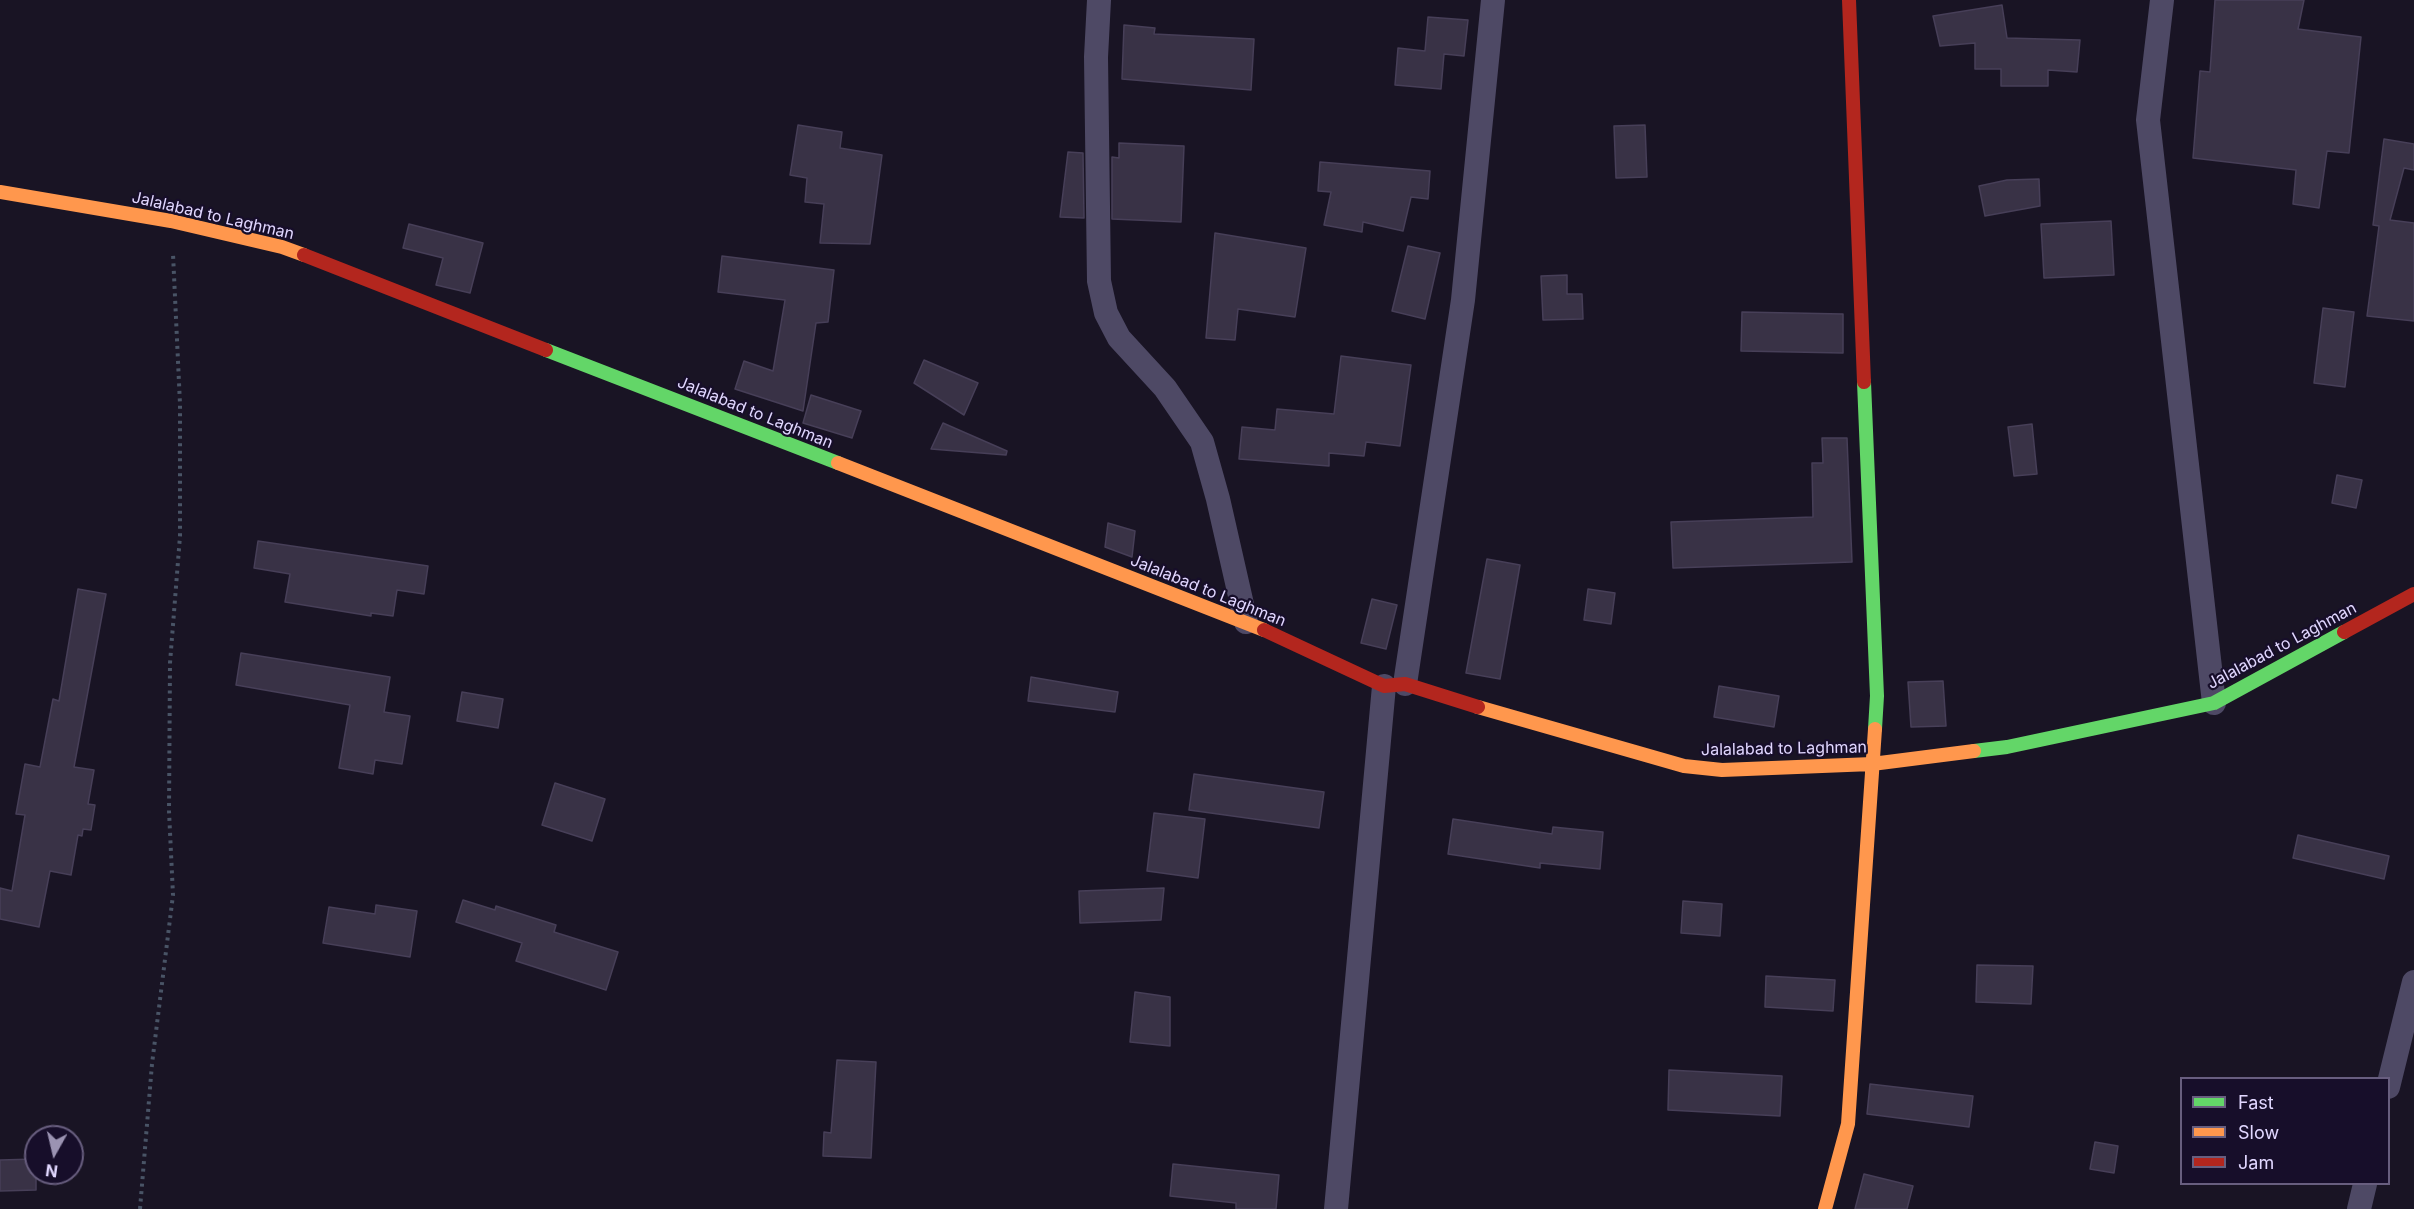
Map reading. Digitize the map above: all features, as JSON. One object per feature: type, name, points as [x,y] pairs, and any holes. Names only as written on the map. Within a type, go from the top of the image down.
[{"type":"street","points":[[1099,0],[1096,57],[1099,281],[1106,313],[1119,338],[1165,388],[1202,442],[1246,622]]},
{"type":"street","points":[[1336,1209],[1394,685],[1463,300],[1493,0]]},
{"type":"street","points":[[1825,1209],[1848,1124],[1877,696],[1850,0]]},
{"type":"street","points":[[2162,0],[2148,120],[2214,703]]},
{"type":"street","name":"Jalalabad to Laghman","points":[[0,192],[171,221],[282,247],[1246,622],[1394,685],[1684,766],[1722,770],[1872,764],[2007,747],[2214,703],[2414,594]]},
{"type":"street","points":[[2390,1079],[2414,982]]},
{"type":"street","points":[[2359,1209],[2365,1185]]},
{"type":"path","points":[[140,1209],[152,1064],[173,895],[168,811],[170,663],[180,536],[180,404],[171,221]]},
{"type":"building","points":[[2215,0],[2304,0],[2298,29],[2361,37],[2349,153],[2327,151],[2319,208],[2293,204],[2296,170],[2193,158],[2200,71],[2210,72]]},
{"type":"building","points":[[2002,5],[2007,38],[2080,40],[2077,72],[2048,70],[2048,86],[2001,86],[2001,69],[1975,69],[1975,43],[1940,46],[1933,16]]},
{"type":"building","points":[[1428,17],[1468,20],[1464,56],[1444,54],[1441,89],[1395,85],[1398,48],[1425,51]]},
{"type":"building","points":[[1124,25],[1155,28],[1154,34],[1254,39],[1251,90],[1122,79]]},
{"type":"building","points":[[798,125],[842,132],[840,148],[882,155],[870,244],[820,243],[824,204],[805,202],[807,178],[790,175]]},
{"type":"building","points":[[1645,125],[1647,177],[1616,178],[1614,126]]},
{"type":"building","points":[[2384,139],[2414,144],[2414,170],[2404,168],[2390,220],[2414,223],[2414,321],[2367,316],[2379,226],[2373,225]]},
{"type":"building","points":[[1119,143],[1184,146],[1181,222],[1112,219],[1112,157],[1119,158]]},
{"type":"building","points":[[1068,152],[1083,153],[1084,218],[1060,217]]},
{"type":"building","points":[[1320,162],[1430,171],[1428,199],[1411,197],[1403,231],[1363,222],[1362,232],[1324,225],[1331,192],[1318,191]]},
{"type":"building","points":[[2039,179],[2040,206],[1985,216],[1979,186],[2007,180]]},
{"type":"building","points":[[2111,221],[2114,275],[2044,278],[2041,224]]},
{"type":"building","points":[[409,224],[483,243],[470,293],[436,285],[443,258],[403,248]]},
{"type":"building","points":[[1215,233],[1306,248],[1295,317],[1238,309],[1235,340],[1206,338]]},
{"type":"building","points":[[1408,246],[1440,253],[1425,319],[1392,311]]},
{"type":"building","points":[[722,256],[834,270],[828,322],[816,323],[803,411],[735,389],[744,361],[773,371],[785,300],[718,292]]},
{"type":"building","points":[[1567,275],[1567,294],[1582,294],[1583,319],[1543,320],[1541,276]]},
{"type":"building","points":[[2323,308],[2354,312],[2345,387],[2314,383]]},
{"type":"building","points":[[1742,312],[1843,314],[1843,353],[1741,351]]},
{"type":"building","points":[[1341,356],[1411,365],[1400,446],[1366,442],[1364,456],[1329,453],[1329,466],[1239,459],[1242,427],[1275,430],[1277,409],[1334,414]]},
{"type":"building","points":[[924,360],[978,383],[964,415],[914,383]]},
{"type":"building","points":[[811,395],[861,411],[852,438],[803,423]]},
{"type":"building","points":[[943,423],[1007,451],[1006,455],[931,449]]},
{"type":"building","points":[[2032,424],[2037,474],[2014,476],[2008,427]]},
{"type":"building","points":[[1822,438],[1847,438],[1852,562],[1673,568],[1671,522],[1813,517],[1812,463],[1823,463]]},
{"type":"building","points":[[2337,475],[2362,480],[2356,508],[2332,503]]},
{"type":"building","points":[[1108,523],[1135,531],[1132,557],[1105,547]]},
{"type":"building","points":[[258,541],[428,566],[424,594],[397,590],[393,616],[371,613],[371,616],[285,602],[290,574],[254,568]]},
{"type":"building","points":[[1487,559],[1520,565],[1500,679],[1466,673]]},
{"type":"building","points":[[78,589],[106,594],[74,767],[94,770],[88,804],[95,805],[91,830],[83,829],[82,836],[78,835],[71,875],[50,871],[39,927],[0,919],[0,888],[12,891],[25,815],[16,814],[25,764],[40,767],[53,699],[59,701]]},
{"type":"building","points":[[1588,589],[1615,593],[1611,624],[1584,620]]},
{"type":"building","points":[[1372,599],[1397,605],[1386,649],[1361,643]]},
{"type":"building","points":[[241,653],[390,677],[384,712],[410,716],[402,764],[375,760],[373,774],[339,768],[350,705],[236,685]]},
{"type":"building","points":[[1031,677],[1118,692],[1115,712],[1028,701]]},
{"type":"building","points":[[1943,681],[1946,726],[1911,727],[1908,682]]},
{"type":"building","points":[[1719,686],[1779,696],[1774,727],[1714,717]]},
{"type":"building","points":[[462,692],[503,699],[498,728],[457,721]]},
{"type":"building","points":[[1194,774],[1324,792],[1319,828],[1189,810]]},
{"type":"building","points":[[555,783],[605,799],[592,841],[542,825]]},
{"type":"building","points":[[1154,813],[1205,819],[1198,878],[1147,871]]},
{"type":"building","points":[[1453,819],[1552,834],[1553,827],[1603,832],[1600,869],[1540,863],[1540,868],[1448,854]]},
{"type":"building","points":[[2298,835],[2389,856],[2384,879],[2293,858]]},
{"type":"building","points":[[1164,888],[1161,920],[1080,923],[1079,891]]},
{"type":"building","points":[[463,900],[495,910],[496,906],[556,925],[554,932],[618,952],[606,990],[516,961],[522,943],[456,922]]},
{"type":"building","points":[[1683,901],[1722,904],[1720,936],[1681,933]]},
{"type":"building","points":[[376,905],[417,911],[410,957],[323,943],[329,907],[375,914]]},
{"type":"building","points":[[1977,965],[2033,966],[2031,1004],[1976,1002]]},
{"type":"building","points":[[1766,976],[1835,980],[1833,1011],[1765,1007]]},
{"type":"building","points":[[1135,992],[1170,997],[1170,1046],[1130,1042]]},
{"type":"building","points":[[837,1060],[876,1062],[871,1158],[823,1156],[824,1132],[831,1133]]},
{"type":"building","points":[[1669,1070],[1782,1076],[1780,1116],[1668,1110]]},
{"type":"building","points":[[1870,1084],[1973,1096],[1969,1127],[1867,1114]]},
{"type":"building","points":[[2095,1142],[2118,1146],[2114,1173],[2090,1169]]},
{"type":"building","points":[[24,1159],[24,1185],[36,1185],[36,1190],[0,1191],[0,1160]]},
{"type":"building","points":[[1173,1164],[1279,1175],[1276,1209],[1236,1209],[1236,1203],[1170,1196]]},
{"type":"building","points":[[1864,1174],[1913,1186],[1907,1209],[1855,1209]]},
{"type":"traffic: fast","points":[[546,350],[838,463]]},
{"type":"traffic: fast","points":[[1864,382],[1877,696],[1875,729]]},
{"type":"traffic: fast","points":[[1974,751],[2007,747],[2214,703],[2344,632]]},
{"type":"traffic: slow","points":[[0,192],[171,221],[282,247],[304,255]]},
{"type":"traffic: slow","points":[[838,463],[1264,630]]},
{"type":"traffic: slow","points":[[1478,707],[1684,766],[1722,770],[1872,764],[1974,751]]},
{"type":"traffic: slow","points":[[1825,1209],[1848,1124],[1875,729]]},
{"type":"traffic: jam","points":[[1849,0],[1864,382]]},
{"type":"traffic: jam","points":[[304,255],[546,350]]},
{"type":"traffic: jam","points":[[2344,632],[2414,594]]},
{"type":"traffic: jam","points":[[1264,630],[1384,686],[1405,684],[1478,707]]}]
